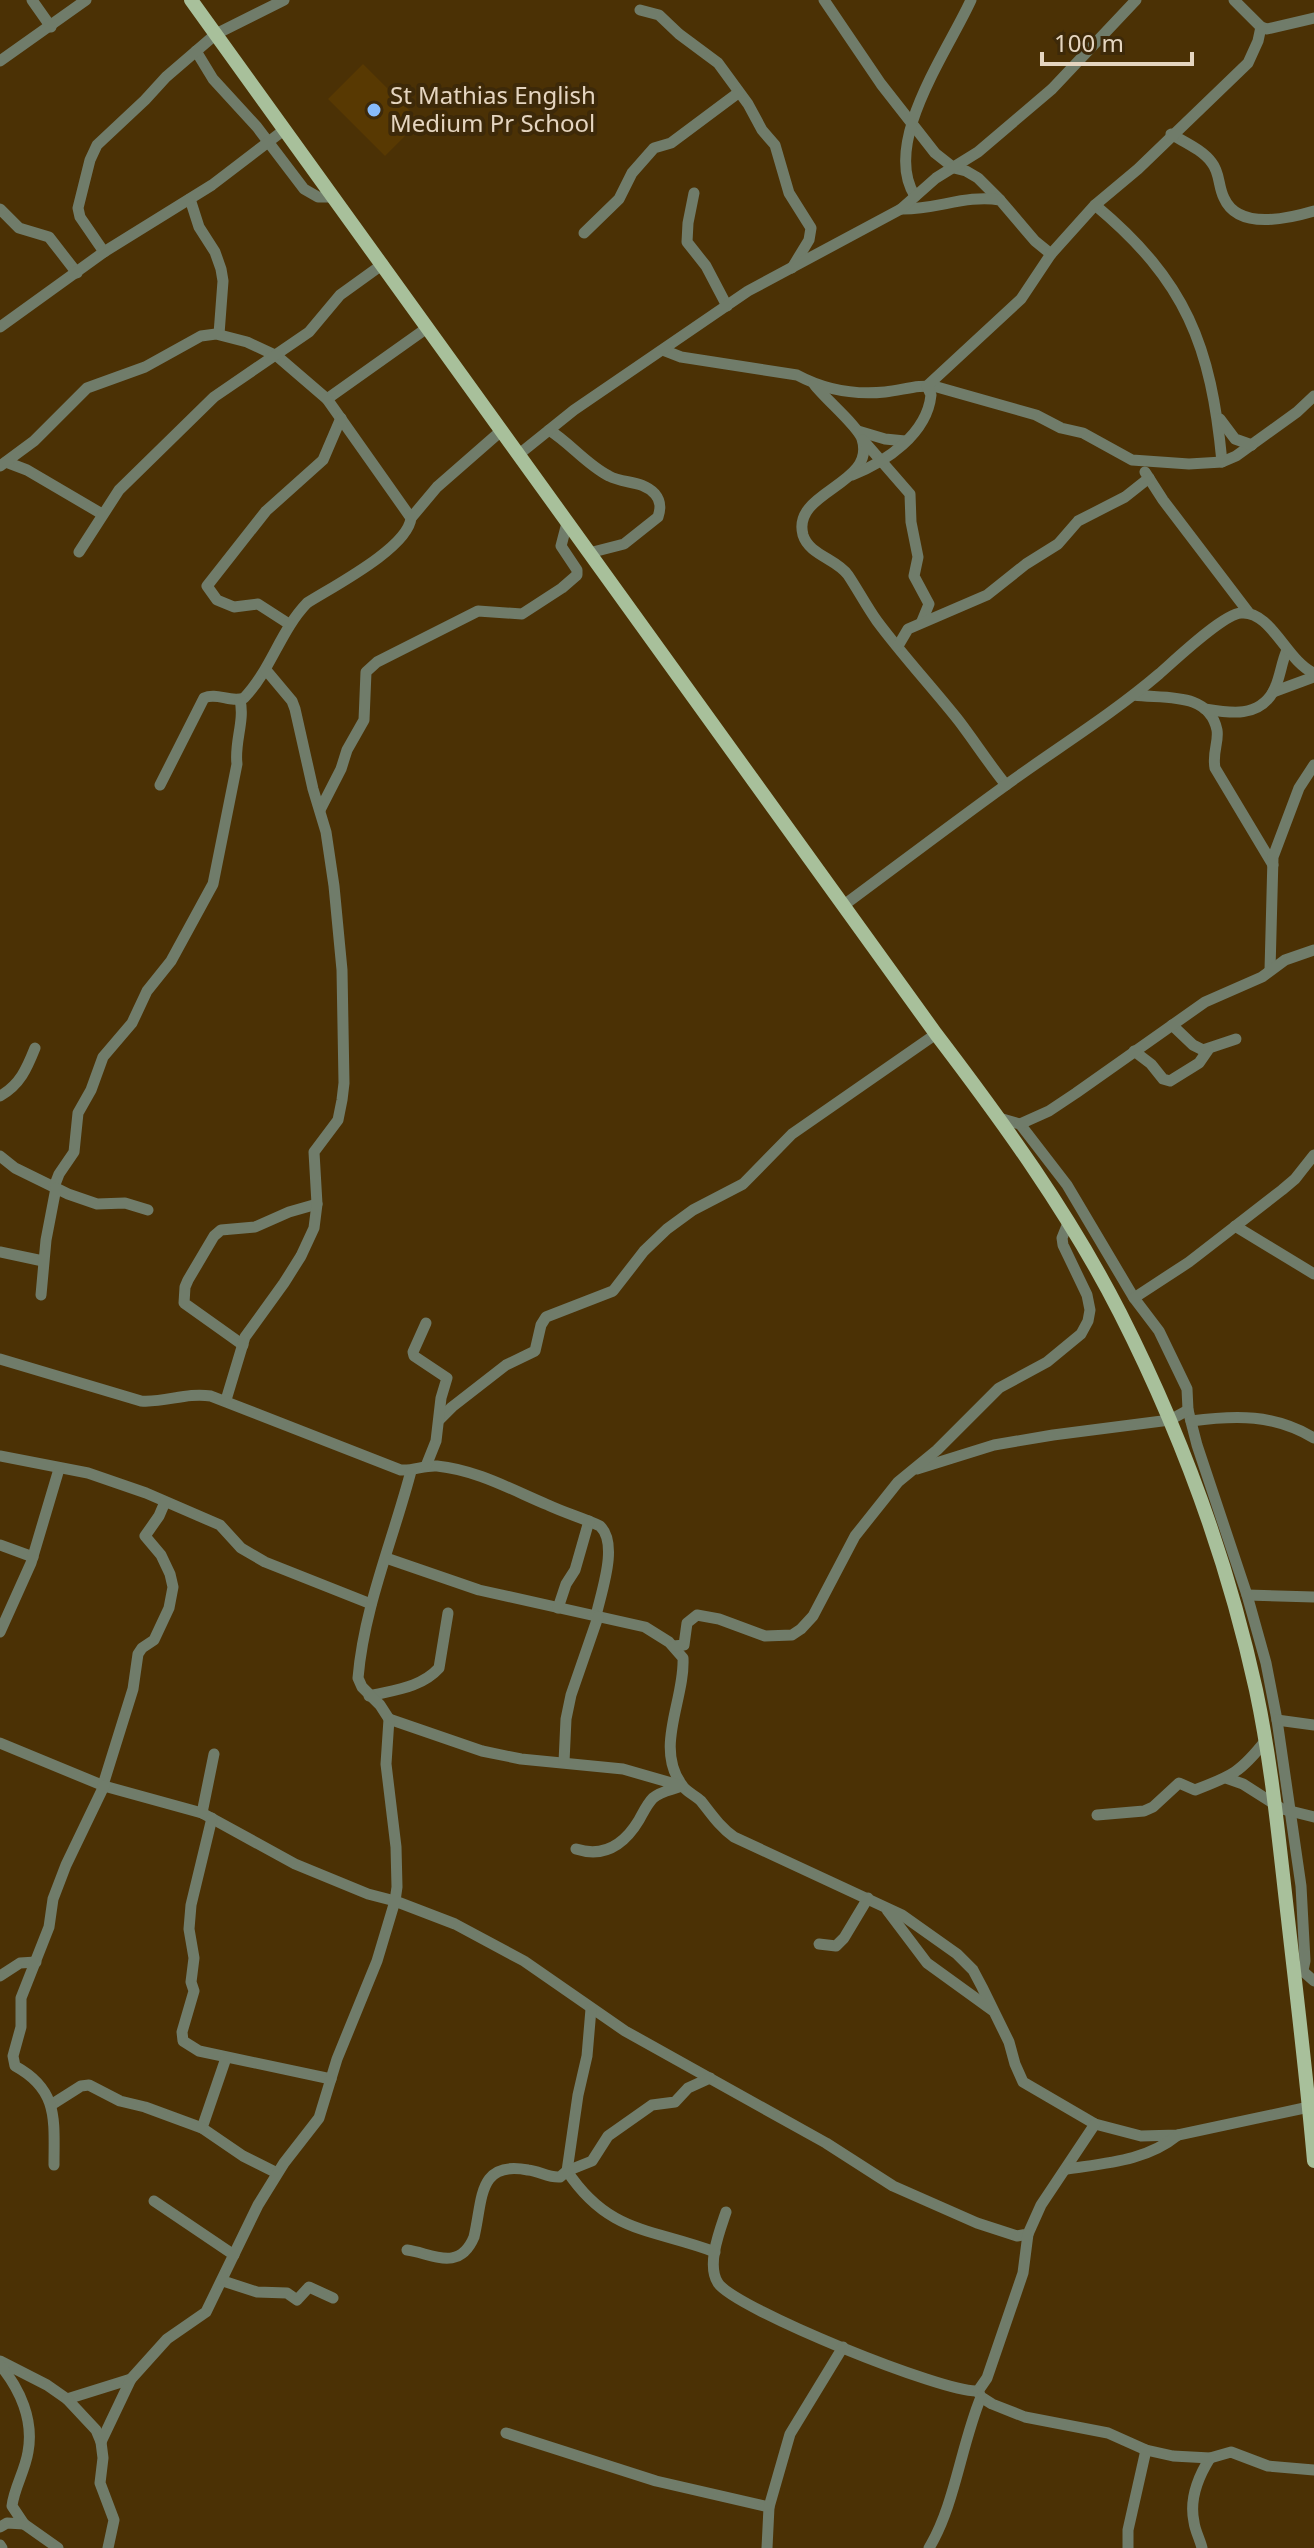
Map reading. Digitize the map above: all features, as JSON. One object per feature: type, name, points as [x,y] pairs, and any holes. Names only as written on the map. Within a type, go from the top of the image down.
[{"type":"main road","points":[[191,0],[999,1118],[1068,1223],[1119,1311],[1200,1493],[1226,1574],[1282,1808],[1314,2161]]},
{"type":"street","points":[[32,0],[51,27]]},
{"type":"street","points":[[0,61],[86,0]]},
{"type":"street","points":[[104,252],[80,217],[78,208],[93,151],[166,77],[216,34],[284,0]]},
{"type":"street","points":[[915,196],[909,188],[905,161],[911,121],[971,0]]},
{"type":"street","points":[[1234,0],[1261,27],[1281,28],[1314,18]]},
{"type":"street","points":[[518,455],[611,384],[748,291],[901,209],[978,152],[1052,89],[1132,1]]},
{"type":"street","points":[[829,4],[881,84],[935,153],[954,168],[978,178],[1035,241],[1051,254]]},
{"type":"street","points":[[640,10],[654,12],[679,34],[708,53],[775,145],[789,193],[811,228],[809,240],[792,269]]},
{"type":"street","points":[[927,386],[1021,299],[1051,254],[1095,205],[1248,63],[1261,27]]},
{"type":"street","points":[[196,51],[213,79],[269,142],[304,189],[318,197],[333,197]]},
{"type":"street","points":[[584,233],[619,199],[632,173],[654,148],[671,143],[738,93]]},
{"type":"street","points":[[0,327],[104,252],[190,199],[284,130]]},
{"type":"street","points":[[1171,134],[1207,157],[1213,164],[1224,200],[1243,215],[1262,221],[1314,211]]},
{"type":"street","points":[[694,193],[687,242],[719,286],[727,306]]},
{"type":"street","points":[[190,199],[199,227],[215,252],[221,269],[219,334]]},
{"type":"street","points":[[901,209],[936,208],[975,199],[1000,200]]},
{"type":"street","points":[[1095,205],[1133,240],[1179,297],[1199,341],[1217,415],[1222,462]]},
{"type":"street","points":[[0,209],[13,225],[49,237],[77,273]]},
{"type":"street","points":[[79,552],[119,490],[214,397],[277,356],[317,325],[340,295],[383,264]]},
{"type":"street","points":[[327,399],[427,328]]},
{"type":"street","points":[[3,464],[34,441],[87,388],[145,367],[201,336],[219,334],[247,342],[277,356],[327,399],[411,518]]},
{"type":"street","points":[[663,350],[681,357],[797,375],[814,384],[857,393],[927,386],[991,404],[1018,408],[1061,428],[1083,433],[1139,462],[1222,462],[1252,445],[1314,396]]},
{"type":"street","points":[[814,384],[910,494],[911,522],[918,557],[914,576],[929,604],[922,621]]},
{"type":"street","points":[[927,386],[931,395],[923,424],[881,460],[852,475],[813,503],[802,524],[803,536],[817,552],[845,570],[876,620],[1006,785]]},
{"type":"street","points":[[1297,412],[1314,408]]},
{"type":"street","points":[[1217,415],[1235,439],[1252,445]]},
{"type":"street","points":[[289,624],[258,604],[240,607],[213,598],[207,586],[266,511],[323,460],[341,418]]},
{"type":"street","points":[[549,430],[607,475],[637,483],[652,491],[660,503],[658,517],[631,539],[617,547],[589,553]]},
{"type":"street","points":[[240,700],[266,670],[289,624],[307,603],[366,567],[407,533],[411,518],[437,487],[501,431]]},
{"type":"street","points":[[861,435],[905,441]]},
{"type":"street","points":[[852,475],[863,450],[861,435]]},
{"type":"street","points":[[1134,695],[1178,698],[1205,709],[1246,712],[1261,705],[1273,692],[1313,675],[1287,650],[1264,620],[1249,613],[1139,462]]},
{"type":"street","points":[[3,464],[27,470],[102,514]]},
{"type":"street","points":[[898,646],[908,629],[987,595],[1026,564],[1058,544],[1078,521],[1125,497],[1149,478]]},
{"type":"street","points":[[320,810],[347,750],[362,726],[366,711],[366,672],[377,662],[478,611],[522,614],[562,588],[577,575],[577,570],[561,546],[567,523]]},
{"type":"street","points":[[844,905],[1134,695],[1207,633],[1235,614],[1249,613]]},
{"type":"street","points":[[1273,692],[1287,650]]},
{"type":"street","points":[[226,1400],[243,1345],[253,1325],[301,1256],[314,1228],[317,1204],[314,1152],[338,1120],[344,1083],[341,943],[320,810],[292,701],[266,670]]},
{"type":"street","points":[[160,785],[204,698],[210,695],[240,700]]},
{"type":"street","points":[[41,1295],[43,1261],[55,1188],[59,1174],[74,1152],[78,1113],[91,1090],[103,1057],[132,1023],[147,991],[171,961],[213,884],[237,764],[235,750],[242,710],[240,700]]},
{"type":"street","points":[[1205,709],[1216,728],[1212,753],[1215,768],[1273,865]]},
{"type":"street","points":[[1270,970],[1273,857],[1299,788],[1314,765]]},
{"type":"street","points":[[1020,1124],[1049,1111],[1205,1002],[1262,977],[1285,960],[1314,950]]},
{"type":"street","points":[[1172,1025],[1197,1048],[1208,1050],[1236,1039]]},
{"type":"street","points":[[440,1419],[506,1365],[535,1351],[546,1317],[613,1291],[644,1251],[667,1229],[693,1210],[743,1184],[792,1134],[936,1034]]},
{"type":"street","points":[[0,1096],[25,1073],[35,1048]]},
{"type":"street","points":[[1134,1051],[1151,1064],[1163,1079],[1170,1081],[1199,1063],[1208,1050]]},
{"type":"street","points":[[999,1118],[1020,1124],[1067,1185],[1134,1298],[1159,1331],[1181,1374],[1187,1389],[1190,1416],[1266,1663],[1277,1720],[1282,1808]]},
{"type":"street","points":[[1134,1298],[1189,1262],[1295,1179],[1314,1155]]},
{"type":"street","points":[[0,1156],[15,1168],[55,1188],[97,1204],[125,1203],[148,1210]]},
{"type":"street","points":[[243,1345],[184,1303],[188,1280],[214,1236],[221,1230],[255,1227],[317,1204]]},
{"type":"street","points":[[674,1646],[683,1647],[687,1623],[697,1615],[772,1637],[792,1635],[801,1629],[813,1616],[848,1547],[898,1482],[950,1438],[995,1392],[1047,1362],[1081,1334],[1090,1310],[1087,1295],[1063,1245],[1062,1238],[1068,1223]]},
{"type":"street","points":[[1235,1226],[1314,1274]]},
{"type":"street","points":[[0,1252],[43,1261]]},
{"type":"street","points":[[1121,1275],[1142,1283],[1157,1282]]},
{"type":"street","points":[[426,1323],[413,1352],[415,1359],[447,1378],[433,1454],[426,1466]]},
{"type":"street","points":[[0,1359],[141,1401],[200,1394],[226,1400],[382,1464],[411,1471],[426,1466],[462,1471],[506,1484],[605,1531],[609,1553],[597,1616],[571,1695],[566,1719],[564,1762]]},
{"type":"street","points":[[913,1470],[994,1445],[1190,1416],[1271,1419],[1314,1438]]},
{"type":"street","points":[[0,1456],[119,1482],[220,1525],[241,1548],[265,1562],[371,1604]]},
{"type":"street","points":[[0,1632],[33,1557],[59,1469]]},
{"type":"street","points":[[101,2442],[131,2379],[167,2339],[206,2312],[277,2173],[319,2118],[377,1961],[395,1901],[396,1847],[386,1764],[389,1719],[358,1678],[371,1604],[411,1471]]},
{"type":"street","points":[[54,2165],[51,2105],[40,2083],[12,2063],[21,2027],[21,1998],[49,1927],[53,1899],[80,1832],[104,1785],[129,1703],[138,1654],[154,1640],[169,1608],[173,1587],[170,1574],[161,1555],[145,1536],[165,1502]]},
{"type":"street","points":[[558,1608],[566,1584],[575,1570],[589,1521]]},
{"type":"street","points":[[0,1545],[33,1557]]},
{"type":"street","points":[[386,1558],[479,1590],[645,1627],[674,1646],[680,1652],[683,1663],[670,1744],[671,1761],[682,1786]]},
{"type":"street","points":[[1247,1595],[1314,1597]]},
{"type":"street","points":[[369,1696],[414,1685],[434,1674],[439,1668],[448,1613]]},
{"type":"street","points":[[389,1719],[482,1751],[521,1759],[623,1769],[682,1786],[698,1798],[719,1826],[734,1837],[902,1915],[965,1962],[973,1970],[1009,2042],[1023,2082],[1095,2124],[1141,2136],[1178,2135],[1309,2107]]},
{"type":"street","points":[[1277,1720],[1314,1725]]},
{"type":"street","points":[[1097,1815],[1144,1811],[1153,1807],[1179,1783],[1195,1790],[1226,1778],[1247,1764],[1266,1740]]},
{"type":"street","points":[[0,1743],[104,1785],[207,1816],[295,1864],[368,1894],[395,1901],[494,1943],[591,2009],[921,2200],[1017,2236],[1028,2234]]},
{"type":"street","points":[[214,1754],[207,1816],[191,1905],[189,1929],[194,1958],[191,1982],[194,1991],[181,2037],[192,2048],[226,2058],[331,2079]]},
{"type":"street","points":[[1226,1778],[1243,1784],[1282,1808],[1314,1817]]},
{"type":"street","points":[[576,1849],[592,1854],[617,1844],[633,1830],[651,1799],[682,1786]]},
{"type":"street","points":[[819,1944],[836,1946],[868,1898]]},
{"type":"street","points":[[881,1904],[927,1963],[993,2011]]},
{"type":"street","points":[[0,1976],[20,1963],[36,1962]]},
{"type":"street","points":[[1298,1967],[1314,1981]]},
{"type":"street","points":[[591,2009],[587,2056],[567,2171],[600,2210],[656,2236],[674,2238],[715,2252]]},
{"type":"street","points":[[202,2128],[226,2058]]},
{"type":"street","points":[[407,2250],[442,2260],[459,2254],[471,2243],[485,2187],[492,2174],[499,2170],[526,2169],[560,2177],[592,2161],[608,2136],[652,2105],[675,2102],[688,2088],[710,2078]]},
{"type":"street","points":[[51,2105],[81,2086],[99,2088],[120,2101],[202,2128],[243,2156],[277,2173]]},
{"type":"street","points":[[929,2548],[943,2524],[979,2394],[1019,2287],[1028,2234],[1041,2205],[1095,2124]]},
{"type":"street","points":[[1067,2169],[1141,2157],[1178,2135]]},
{"type":"street","points":[[154,2201],[234,2255]]},
{"type":"street","points":[[726,2212],[715,2252],[714,2273],[722,2288],[761,2313],[932,2382],[979,2394],[992,2404],[1025,2417],[1108,2433],[1146,2450],[1173,2456],[1210,2458],[1231,2452],[1268,2466],[1314,2470]]},
{"type":"street","points":[[223,2281],[257,2292],[287,2293],[297,2300],[309,2287],[333,2298]]},
{"type":"street","points":[[767,2548],[769,2507],[790,2434],[843,2347]]},
{"type":"street","points":[[0,2363],[47,2385],[67,2399],[96,2430],[103,2458],[100,2483],[114,2520],[108,2548]]},
{"type":"street","points":[[0,2363],[16,2385],[29,2421],[28,2451],[12,2506],[14,2513],[58,2548]]},
{"type":"street","points":[[67,2399],[131,2379]]},
{"type":"street","points":[[506,2433],[656,2481],[769,2507]]},
{"type":"street","points":[[1128,2548],[1128,2530],[1146,2450]]},
{"type":"street","points":[[1202,2548],[1194,2523],[1194,2494],[1210,2458]]},
{"type":"street","points":[[0,2527],[7,2523],[24,2524]]},
{"type":"shaded area","name":"St Mathias English Medium Pr School","points":[[363,64],[420,121],[385,156],[328,99]]},
{"type":"place","name":"St Mathias English Medium Pr School","points":[[374,110]]}]
